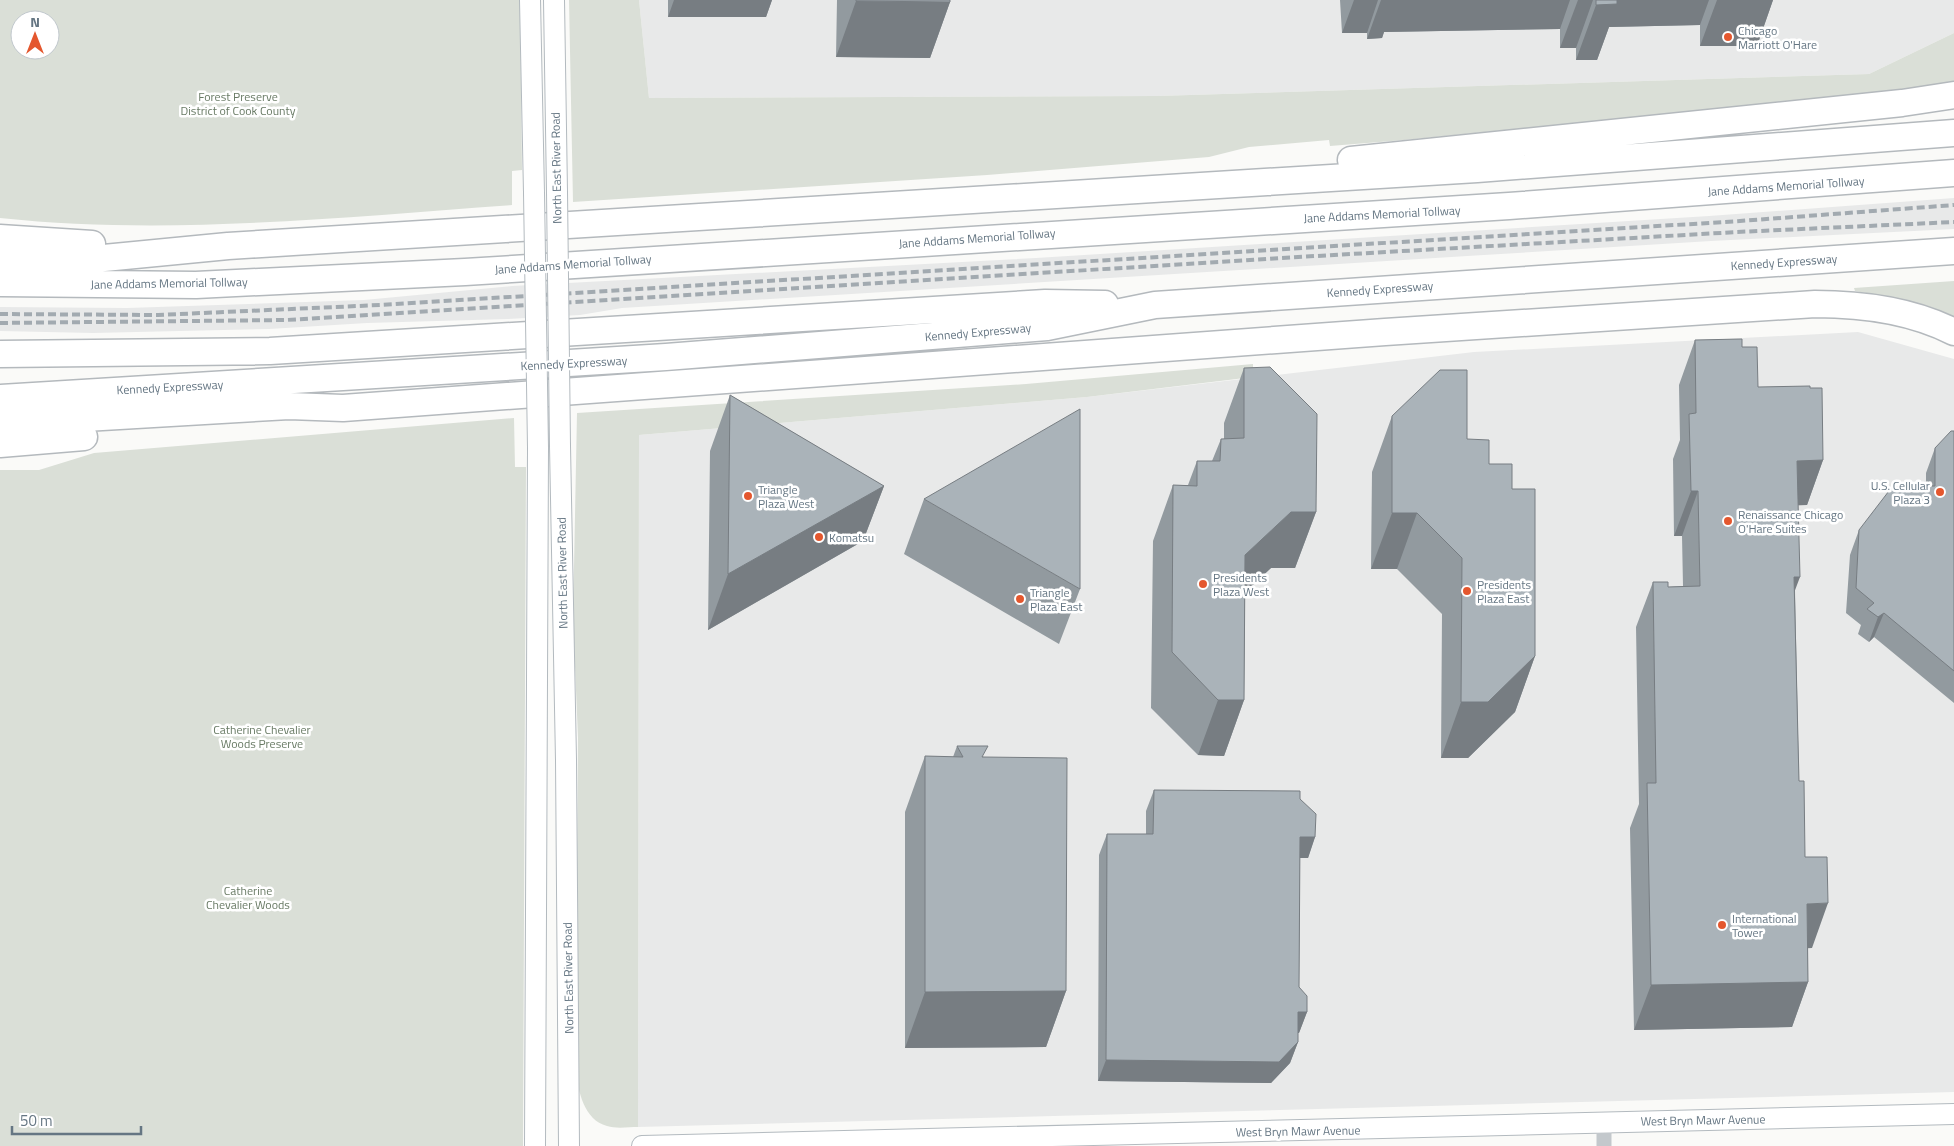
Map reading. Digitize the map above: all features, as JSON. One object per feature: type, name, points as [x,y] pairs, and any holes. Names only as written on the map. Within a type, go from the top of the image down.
[{"type":"highway","points":[[1163,187],[1366,158],[1902,103],[1954,94]]},
{"type":"highway","points":[[0,262],[73,261],[228,246],[1477,169],[1954,133]]},
{"type":"highway","name":"Jane Addams Memorial Tollway","points":[[0,283],[196,285],[465,272],[1509,206],[1954,174]]},
{"type":"highway","points":[[0,238],[132,245],[228,246]]},
{"type":"highway","name":"Kennedy Expressway","points":[[0,398],[666,357],[1047,327],[1155,305],[1954,251]]},
{"type":"highway","points":[[0,354],[270,351],[1045,303],[1155,305]]},
{"type":"highway","points":[[0,444],[294,417],[343,408],[1384,332],[1815,304],[1855,304],[1907,314],[1954,332]]},
{"type":"highway","points":[[0,423],[289,406],[343,408]]},
{"type":"main road","name":"North East River Road","points":[[530,0],[538,448],[535,1146]]},
{"type":"main road","name":"North East River Road","points":[[554,0],[566,760],[569,1146]]},
{"type":"main road","name":"West Bryn Mawr Avenue","points":[[642,1146],[1081,1141],[1604,1123],[1954,1114]]},
{"type":"street","points":[[1604,1123],[1604,1146]]},
{"type":"shaded area","points":[[639,0],[1954,0],[1954,33],[1869,74],[1157,96],[649,98]]},
{"type":"shaded area","points":[[1954,198],[1954,229],[1711,241],[622,308],[580,315],[508,319],[367,323],[269,329],[93,333],[0,331],[0,307],[127,308],[364,300],[512,286],[1036,258],[1709,216]]},
{"type":"shaded area","points":[[1858,332],[1954,359],[1954,1092],[638,1127],[639,435],[1087,397],[1474,352]]},
{"type":"green space","name":"Forest Preserve District of Cook County","points":[[0,0],[520,0],[522,170],[512,171],[512,205],[256,223],[128,225],[0,218]]},
{"type":"green space","points":[[569,0],[639,0],[649,98],[1157,96],[1869,74],[1954,33],[1954,82],[1927,89],[1404,140],[1330,146],[1329,140],[1249,147],[1209,157],[987,175],[573,202]]},
{"type":"green space","points":[[1954,281],[1954,318],[1895,298],[1855,291],[1854,288]]},
{"type":"green space","points":[[1253,364],[1253,377],[1087,397],[639,435],[638,1127],[611,1127],[599,1123],[593,1118],[581,1096],[576,1071],[578,738],[573,618],[577,413],[1026,384]]},
{"type":"green space","name":"Catherine Chevalier Woods","points":[[514,418],[515,467],[526,467],[523,1146],[0,1146],[0,470],[39,470],[94,453]]},
{"type":"building","points":[[950,0],[950,2],[856,1]]},
{"type":"building","points":[[1596,0],[1617,0],[1617,4],[1596,5]]},
{"type":"building","points":[[1742,339],[1742,347],[1757,347],[1758,387],[1810,386],[1810,388],[1822,388],[1823,460],[1797,461],[1800,577],[1794,577],[1799,781],[1804,781],[1805,857],[1827,857],[1828,903],[1807,904],[1808,982],[1651,985],[1647,783],[1656,783],[1653,582],[1668,582],[1668,587],[1700,586],[1698,491],[1691,491],[1689,414],[1696,413],[1695,340]]},
{"type":"building","name":"Presidents Plaza West","points":[[1270,367],[1317,414],[1316,512],[1291,512],[1245,555],[1244,700],[1218,700],[1172,652],[1173,485],[1197,486],[1197,461],[1220,461],[1221,439],[1244,438],[1244,368]]},
{"type":"building","points":[[1440,370],[1467,370],[1467,439],[1489,440],[1489,464],[1512,464],[1512,489],[1535,489],[1535,656],[1488,702],[1461,702],[1462,558],[1417,513],[1392,513],[1392,416]]},
{"type":"building","points":[[730,395],[884,486],[728,574]]},
{"type":"building","points":[[1080,409],[1080,589],[924,499]]},
{"type":"building","points":[[1951,431],[1954,431],[1954,671],[1884,613],[1878,617],[1867,609],[1874,603],[1856,588],[1859,530],[1892,487],[1935,486],[1935,448]]},
{"type":"building","points":[[957,746],[988,746],[982,757],[1067,758],[1066,991],[925,992],[925,756],[963,757]]},
{"type":"building","points":[[1154,790],[1300,791],[1300,799],[1316,814],[1315,837],[1300,837],[1299,987],[1307,996],[1307,1012],[1298,1012],[1298,1042],[1279,1062],[1106,1060],[1107,834],[1153,834]]},
{"type":"railway","points":[[0,314],[158,315],[380,305],[1740,221],[1954,205]]},
{"type":"railway","points":[[0,323],[286,320],[1281,258],[1737,232],[1954,222]]},
{"type":"place","name":"Chicago Marriott O'Hare","points":[[1728,37]]},
{"type":"place","name":"U.S. Cellular Plaza 3","points":[[1940,492]]},
{"type":"place","name":"Triangle Plaza West","points":[[748,496]]},
{"type":"place","name":"Renaissance Chicago O'Hare Suites","points":[[1728,521]]},
{"type":"place","name":"Komatsu","points":[[819,537]]},
{"type":"place","name":"Presidents Plaza West","points":[[1203,584]]},
{"type":"place","name":"Presidents Plaza East","points":[[1467,591]]},
{"type":"place","name":"Triangle Plaza East","points":[[1020,599]]},
{"type":"place","name":"International Tower","points":[[1722,925]]},
{"type":"park label","name":"Catherine Chevalier Woods Preserve","points":[[262,736]]}]
